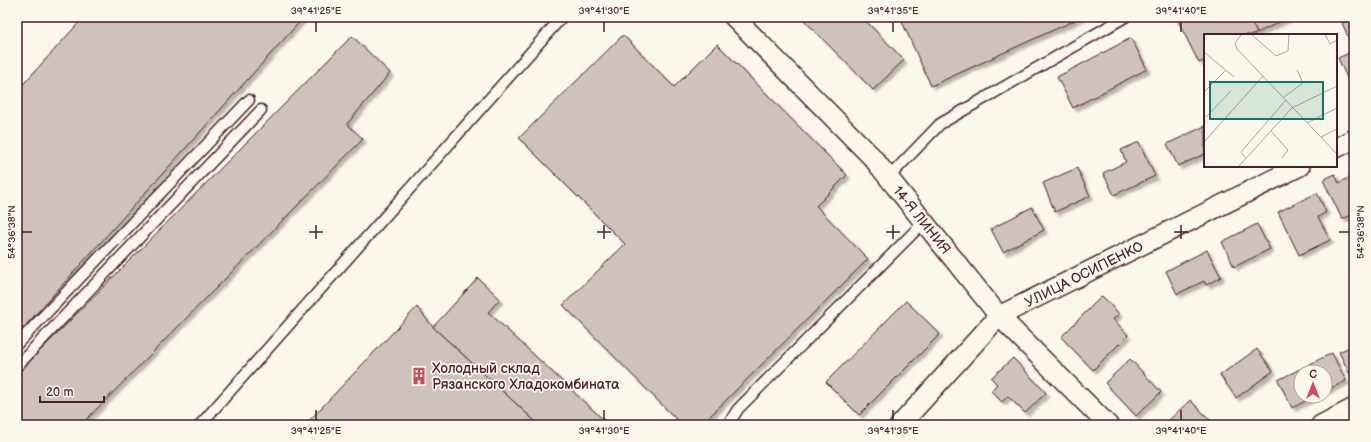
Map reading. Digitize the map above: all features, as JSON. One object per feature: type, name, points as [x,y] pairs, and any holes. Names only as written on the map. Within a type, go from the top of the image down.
[{"type":"street","name":"14-Я ЛИНИЯ","points":[[734,17],[872,157],[999,316],[1108,425]]},
{"type":"street","points":[[1337,148],[1354,139]]},
{"type":"street","name":"УЛИЦА ОСИПЕНКО","points":[[900,425],[999,316],[1298,167]]},
{"type":"street","points":[[1321,425],[1354,408]]},
{"type":"lane","points":[[200,425],[562,17]]},
{"type":"lane","points":[[888,178],[940,124],[1125,17]]},
{"type":"lane","points":[[17,344],[249,100]]},
{"type":"lane","points":[[17,366],[261,110]]},
{"type":"lane","points":[[728,425],[738,409],[924,222]]},
{"type":"building","points":[[84,17],[304,17],[17,335],[17,91]]},
{"type":"building","points":[[801,17],[862,17],[904,60],[873,90]]},
{"type":"building","points":[[900,17],[1082,17],[931,86]]},
{"type":"building","points":[[1176,17],[1249,17],[1257,33],[1255,34],[1204,34],[1204,60],[1199,63]]},
{"type":"building","points":[[1249,17],[1290,17],[1257,33]]},
{"type":"building","points":[[1354,18],[1354,50],[1342,23]]},
{"type":"building","points":[[623,35],[674,87],[717,44],[847,175],[816,206],[868,259],[701,425],[682,425],[563,305],[625,244],[519,138]]},
{"type":"building","points":[[352,36],[390,73],[347,124],[363,139],[81,425],[17,425],[17,374]]},
{"type":"building","points":[[1131,38],[1147,69],[1073,108],[1057,77]]},
{"type":"building","points":[[1354,51],[1354,79],[1349,82],[1338,58]]},
{"type":"building","points":[[1204,126],[1204,154],[1178,166],[1167,144]]},
{"type":"building","points":[[1139,142],[1155,176],[1114,195],[1103,173],[1126,162],[1121,150]]},
{"type":"building","points":[[1077,168],[1090,196],[1055,212],[1043,183]]},
{"type":"building","points":[[1335,174],[1339,183],[1354,175],[1354,214],[1342,219],[1323,180]]},
{"type":"building","points":[[1317,193],[1326,212],[1318,217],[1330,240],[1299,255],[1278,212]]},
{"type":"building","points":[[1032,207],[1044,230],[1003,252],[991,229]]},
{"type":"building","points":[[1257,224],[1270,249],[1234,267],[1222,242]]},
{"type":"building","points":[[1207,250],[1221,277],[1206,285],[1204,281],[1177,294],[1166,271]]},
{"type":"building","points":[[478,278],[500,299],[488,312],[609,425],[539,425],[433,327]]},
{"type":"building","points":[[1102,296],[1119,314],[1113,319],[1128,335],[1093,370],[1061,337]]},
{"type":"building","points":[[906,301],[940,334],[859,415],[826,382]]},
{"type":"building","name":"Холодный склад Рязанского Хладокомбината","points":[[417,307],[433,327],[539,425],[305,425]]},
{"type":"building","points":[[1354,345],[1354,376],[1351,377],[1339,352]]},
{"type":"building","points":[[1257,349],[1273,371],[1236,398],[1220,375]]},
{"type":"building","points":[[1332,353],[1346,381],[1333,387],[1333,364],[1310,364]]},
{"type":"building","points":[[1013,358],[1046,393],[1025,413],[1008,396],[1002,402],[991,391],[997,384],[991,378]]},
{"type":"building","points":[[1130,359],[1161,392],[1136,416],[1105,383]]},
{"type":"building","points":[[1293,372],[1293,404],[1300,404],[1292,408],[1278,380]]},
{"type":"building","points":[[1190,400],[1215,425],[1164,425]]},
{"type":"place","name":"Холодный склад Рязанского Хладокомбината","points":[[419,376]]}]
